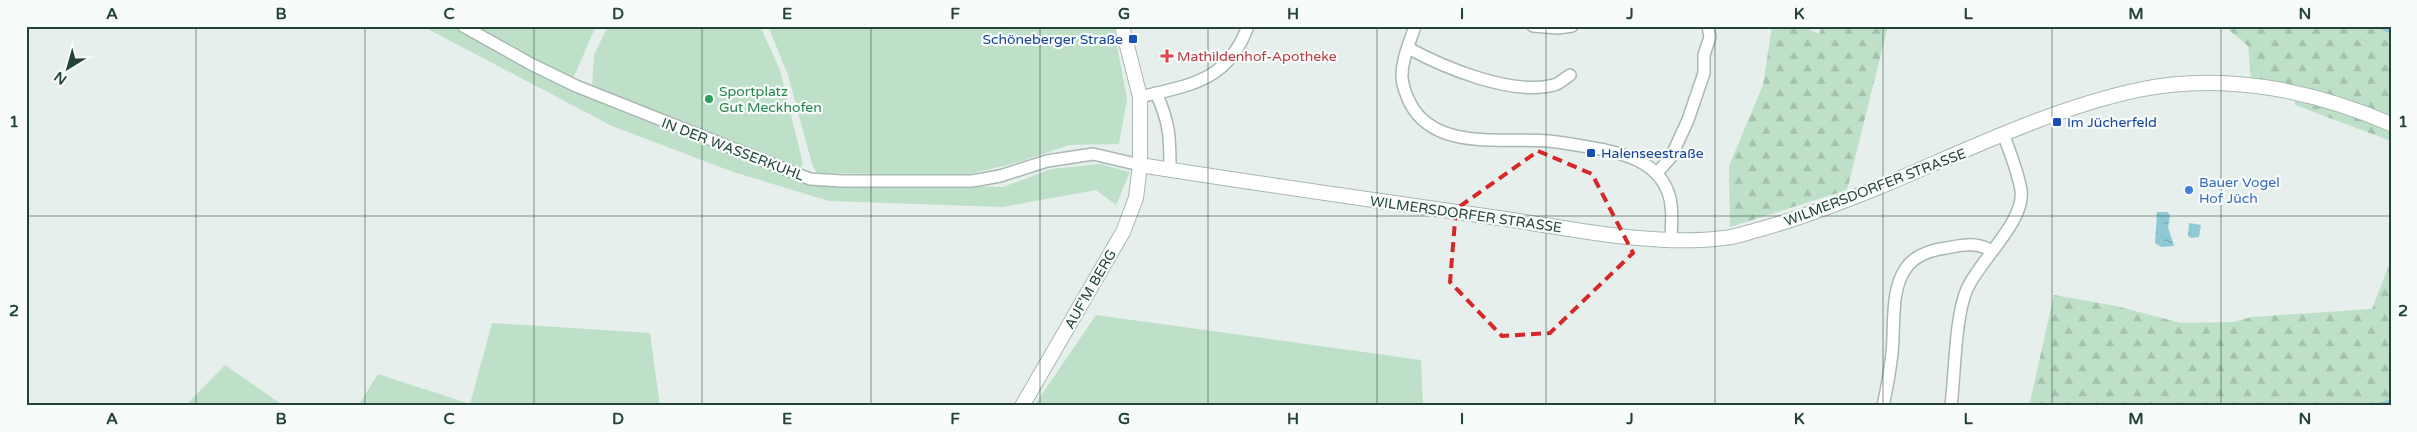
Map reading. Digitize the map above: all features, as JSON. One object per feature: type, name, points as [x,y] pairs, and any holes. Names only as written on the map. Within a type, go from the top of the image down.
[{"type":"street","name":"IN DER WASSERKUHL","points":[[463,26],[531,64],[576,86],[810,179],[842,182],[972,181],[1000,176],[1047,161],[1093,154],[1140,164]]},
{"type":"street","name":"AUF'M BERG","points":[[1022,406],[1123,232],[1136,198],[1140,164],[1140,98],[1122,26]]},
{"type":"street","points":[[1140,98],[1213,75],[1234,56],[1248,26]]},
{"type":"street","points":[[1414,26],[1402,69],[1405,92],[1417,113],[1436,129],[1463,138],[1549,141],[1616,152],[1640,161],[1657,173],[1668,193],[1671,205],[1671,242]]},
{"type":"street","points":[[1533,26],[1558,28],[1572,26]]},
{"type":"street","points":[[1657,173],[1671,157],[1688,120],[1704,73],[1704,56],[1710,37],[1708,26]]},
{"type":"street","points":[[1408,48],[1456,71],[1496,82],[1535,86],[1554,85],[1570,75]]},
{"type":"street","name":"WILMERSDORFER STRASSE","points":[[1140,164],[1295,189],[1671,242],[1728,238],[1799,219],[2004,136],[2094,102],[2141,90],[2189,84],[2235,85],[2294,91],[2359,110],[2391,124]]},
{"type":"street","points":[[1156,94],[1167,117],[1170,137],[1170,170]]},
{"type":"street","points":[[1951,406],[1963,301],[1972,278],[1990,250],[2014,220],[2020,208],[2021,190],[2004,136]]},
{"type":"street","points":[[1883,406],[1892,352],[1898,284],[1906,267],[1921,255],[1934,250],[1971,245],[1981,246],[1990,250]]},
{"type":"highlighted area","points":[[1538,151],[1592,174],[1633,253],[1550,333],[1502,336],[1450,282],[1456,209]]},
{"type":"green space","points":[[422,26],[449,26],[617,110],[808,183],[1003,187],[1051,169],[1100,164],[1130,172],[1116,205],[1096,190],[1003,207],[829,201],[733,172],[612,126]]},
{"type":"green space","points":[[472,26],[596,26],[572,81]]},
{"type":"green space","points":[[608,26],[760,26],[780,70],[803,164],[800,169],[592,87],[594,55]]},
{"type":"green space","points":[[768,26],[1108,26],[1114,29],[1127,99],[1119,144],[1070,145],[1012,164],[964,175],[817,173],[812,164],[788,75]]},
{"type":"green space","points":[[1772,26],[1809,26],[1810,30],[1819,34],[1822,26],[1888,26],[1847,190],[1730,227],[1729,166],[1763,85]]},
{"type":"green space","points":[[2224,26],[2391,26],[2391,141],[2295,105],[2295,89],[2251,79],[2248,46]]},
{"type":"green space","points":[[2391,260],[2391,406],[2029,406],[2054,295],[2116,306],[2181,323],[2233,322],[2252,317],[2372,309]]},
{"type":"green space","points":[[1096,315],[1421,360],[1423,406],[1034,406]]},
{"type":"green space","points":[[492,323],[650,333],[660,406],[358,406],[378,374],[470,404]]},
{"type":"green space","points":[[225,365],[284,406],[185,406]]},
{"type":"water","points":[[2157,212],[2167,212],[2170,215],[2168,227],[2174,246],[2161,247],[2155,243]]},
{"type":"water","points":[[2189,223],[2201,225],[2199,237],[2191,238],[2188,236]]},
{"type":"waterway","points":[[2377,26],[2391,32]]},
{"type":"waterway","points":[[2370,406],[2391,401]]},
{"type":"place","name":"Schöneberger Straße","points":[[1133,39]]},
{"type":"place","name":"Mathildenhof-Apotheke","points":[[1167,56]]},
{"type":"place","name":"Sportplatz Gut Meckhofen","points":[[709,99]]},
{"type":"place","name":"Im Jücherfeld","points":[[2057,122]]},
{"type":"place","name":"Halenseestraße","points":[[1591,153]]},
{"type":"place","name":"Bauer Vogel Hof Jüch","points":[[2189,190]]}]
